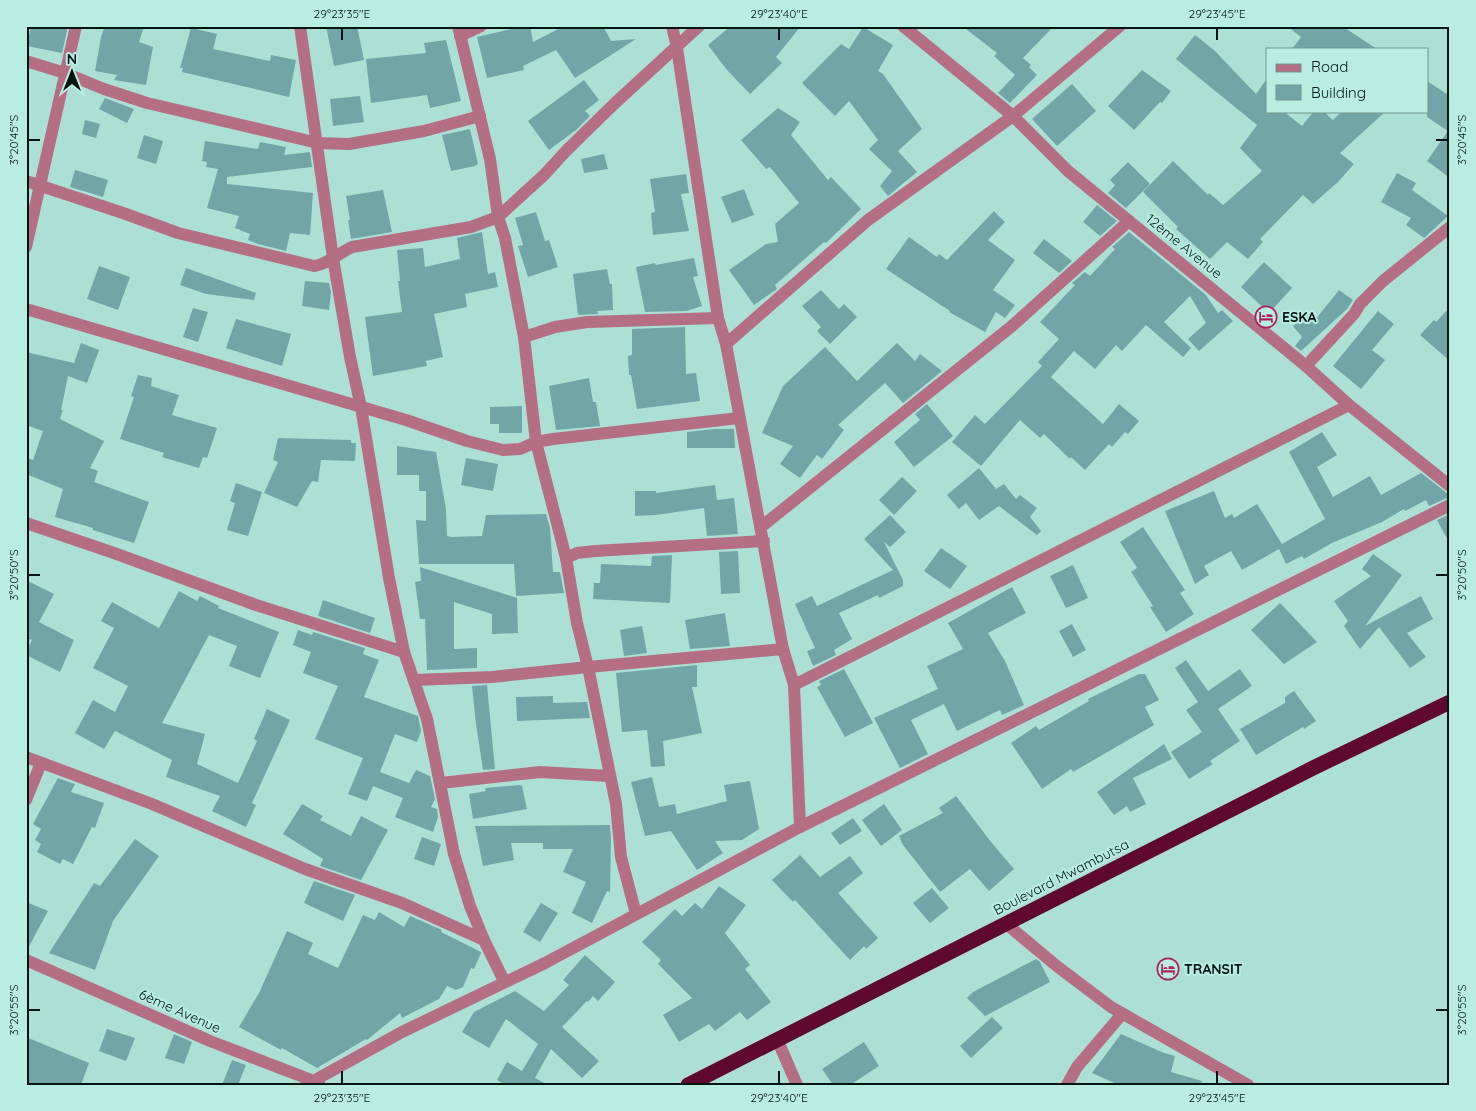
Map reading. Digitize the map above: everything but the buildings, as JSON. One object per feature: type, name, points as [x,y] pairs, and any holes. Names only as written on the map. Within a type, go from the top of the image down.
[{"type":"highway","name":"Boulevard Mwambutsa","points":[[688,1085],[1313,768],[1450,702]]},
{"type":"street","points":[[26,246],[76,26]]},
{"type":"street","points":[[300,26],[333,258],[404,652],[427,719],[454,854],[470,906],[504,981]]},
{"type":"street","points":[[481,26],[460,31],[490,159],[498,216],[524,337],[536,442],[566,558],[577,623],[616,804],[621,857],[636,914]]},
{"type":"street","points":[[672,26],[677,48],[718,318],[726,344],[784,649],[794,685],[800,827]]},
{"type":"street","points":[[26,181],[178,233],[314,266],[324,264],[340,252],[352,247],[470,227],[498,216],[544,176],[566,151],[614,104],[699,26]]},
{"type":"street","name":"12ème Avenue","points":[[903,26],[1013,116],[1068,171],[1306,366],[1348,405],[1450,486]]},
{"type":"street","points":[[726,344],[868,220],[1013,116],[1120,26]]},
{"type":"street","points":[[26,60],[147,103],[318,143],[349,144],[424,131],[480,116]]},
{"type":"street","points":[[761,527],[1012,326],[1129,221]]},
{"type":"street","points":[[1306,366],[1354,314],[1360,304],[1383,281],[1450,227]]},
{"type":"street","points":[[26,309],[406,420],[467,441],[503,450],[520,449],[536,442],[739,418]]},
{"type":"street","points":[[524,337],[555,327],[587,322],[718,318]]},
{"type":"street","points":[[794,685],[1348,405]]},
{"type":"street","points":[[315,1083],[402,1032],[504,981],[545,963],[800,827],[1450,506]]},
{"type":"street","points":[[26,523],[256,605],[404,652]]},
{"type":"street","points":[[566,558],[577,553],[595,551],[764,541]]},
{"type":"street","points":[[414,680],[492,677],[784,649]]},
{"type":"street","points":[[26,757],[152,804],[305,869],[402,903],[484,940]]},
{"type":"street","points":[[26,800],[41,763]]},
{"type":"street","points":[[441,783],[540,772],[609,776]]},
{"type":"street","points":[[1005,924],[1111,1007],[1248,1085]]},
{"type":"street","name":"6ème Avenue","points":[[26,960],[210,1041],[315,1083]]},
{"type":"street","points":[[1067,1085],[1076,1067],[1122,1014]]},
{"type":"street","points":[[777,1039],[797,1085]]},
{"type":"place","name":"ESKA","points":[[1266,317]]},
{"type":"place","name":"TRANSIT","points":[[1168,969]]}]
